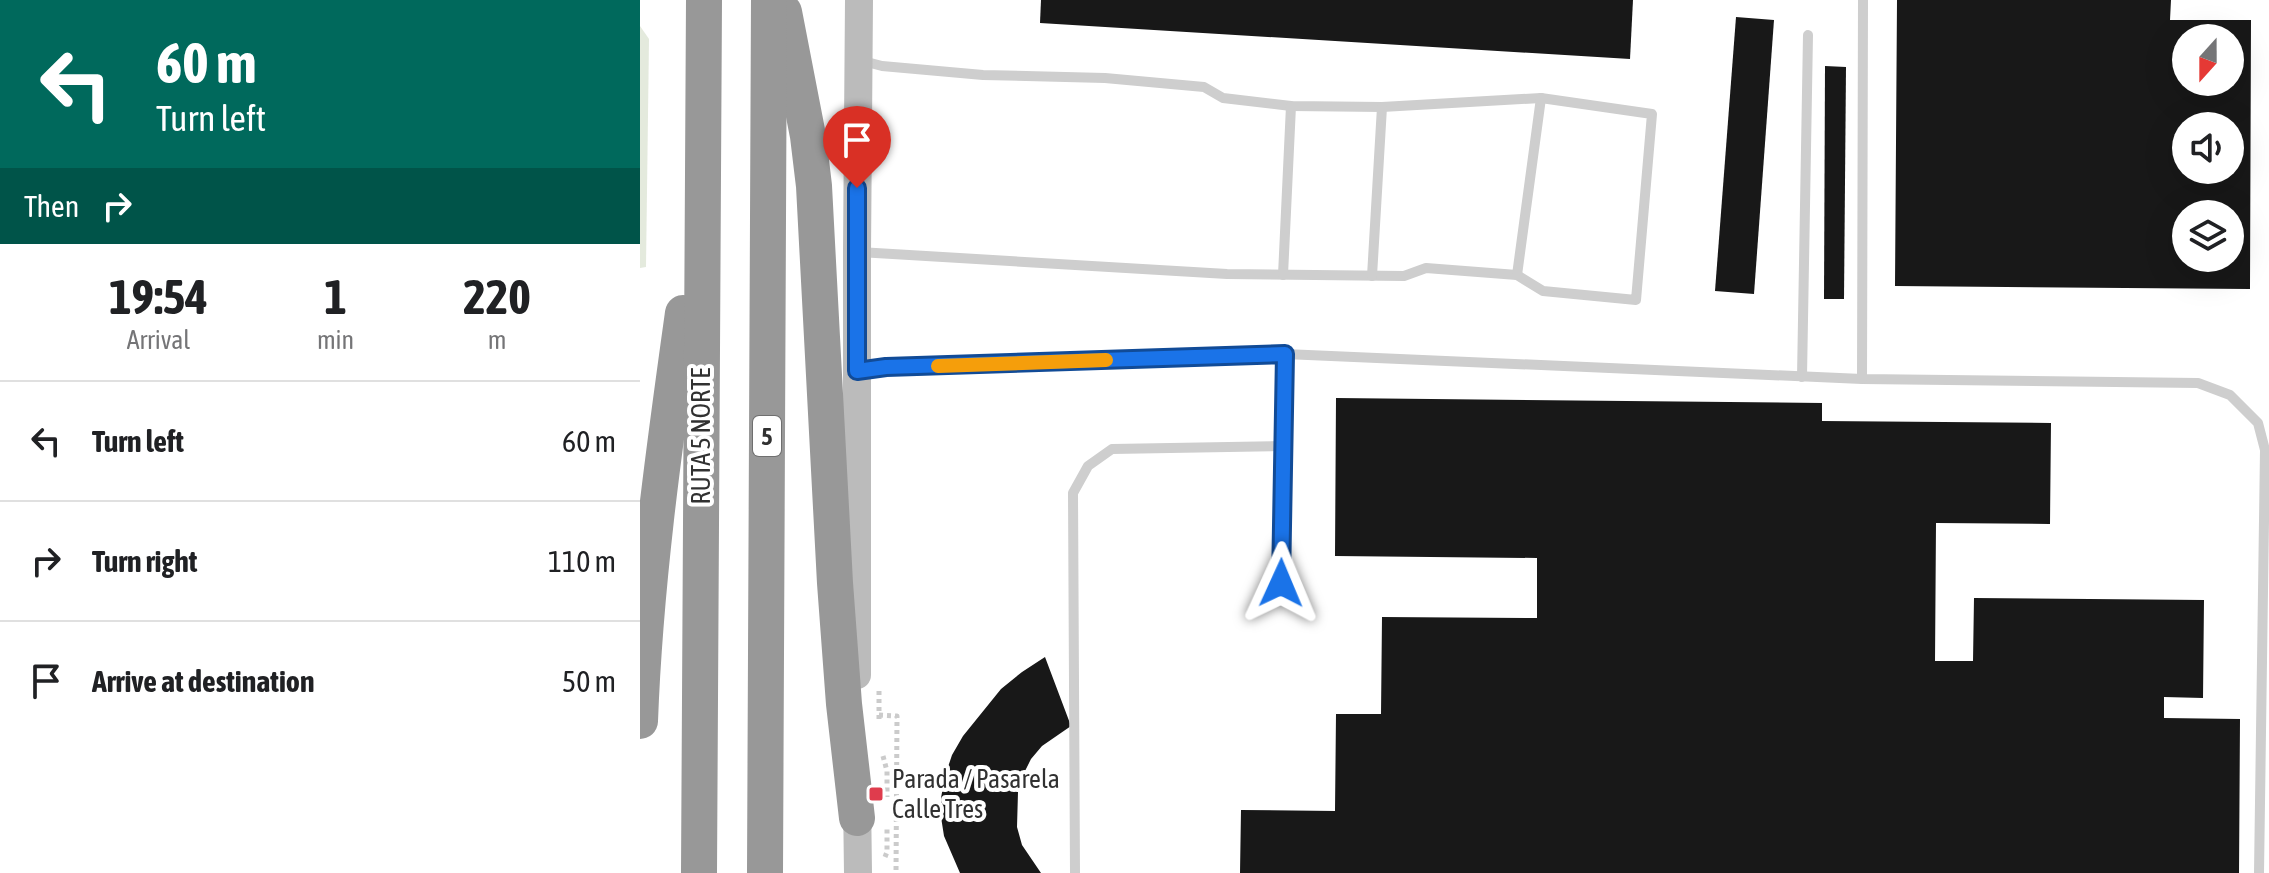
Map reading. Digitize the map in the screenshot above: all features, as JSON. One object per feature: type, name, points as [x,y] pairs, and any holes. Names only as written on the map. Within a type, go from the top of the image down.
[{"type":"highway","name":"RUTA 5 NORTE","points":[[699,873],[704,0]]},
{"type":"highway","name":"5","points":[[765,873],[769,0]]},
{"type":"highway","points":[[781,0],[808,136],[814,186],[835,583],[857,818]]},
{"type":"highway","points":[[640,721],[655,519],[702,166]]},
{"type":"main road","points":[[858,873],[859,0]]},
{"type":"lane","points":[[1862,379],[1863,0]]},
{"type":"lane","points":[[1802,377],[1808,35]]},
{"type":"lane","points":[[857,252],[1227,274],[1404,276],[1426,268],[1517,275],[1543,291],[1636,300],[1652,114],[1541,98],[1382,107],[1291,106],[1223,98],[1204,87],[1105,78],[969,74],[882,66],[858,60]]},
{"type":"lane","points":[[1517,275],[1541,98]]},
{"type":"lane","points":[[1283,275],[1291,106]]},
{"type":"lane","points":[[1372,276],[1382,107]]},
{"type":"lane","points":[[857,371],[886,367],[1285,354],[1862,379],[2198,383],[2230,395],[2258,423],[2265,450],[2259,873]]},
{"type":"lane","points":[[1281,583],[1285,354]]},
{"type":"lane","points":[[1075,873],[1073,493],[1088,466],[1112,449],[1283,446]]},
{"type":"path","points":[[879,715],[897,716],[896,873]]},
{"type":"shaded area","points":[[640,26],[649,39],[646,267],[640,268]]},
{"type":"building","points":[[1041,0],[1633,0],[1630,59],[1040,23]]},
{"type":"building","points":[[1897,0],[2171,0],[2170,20],[2251,20],[2250,289],[1895,286]]},
{"type":"building","points":[[1736,17],[1774,20],[1754,294],[1715,291]]},
{"type":"building","points":[[1825,66],[1846,67],[1844,299],[1824,299]]},
{"type":"building","points":[[1336,398],[1822,403],[1822,421],[2051,423],[2050,524],[1936,523],[1935,661],[1973,661],[1974,598],[2204,600],[2203,698],[2164,697],[2164,718],[2240,719],[2239,873],[1240,873],[1241,810],[1335,811],[1336,714],[1381,714],[1382,617],[1537,618],[1537,558],[1335,556]]},
{"type":"building","points":[[1045,657],[1071,726],[1042,746],[1031,759],[1018,792],[1017,827],[1022,845],[1041,873],[960,873],[944,836],[941,817],[941,798],[952,755],[963,736],[1001,689]]},
{"type":"slow traffic","points":[[938,366],[1106,360]]},
{"type":"place","name":"Parada / Pasarela Calle Tres","points":[[876,794]]},
{"type":"route","points":[[857,188],[857,371],[886,367],[1285,354],[1281,583]]}]
